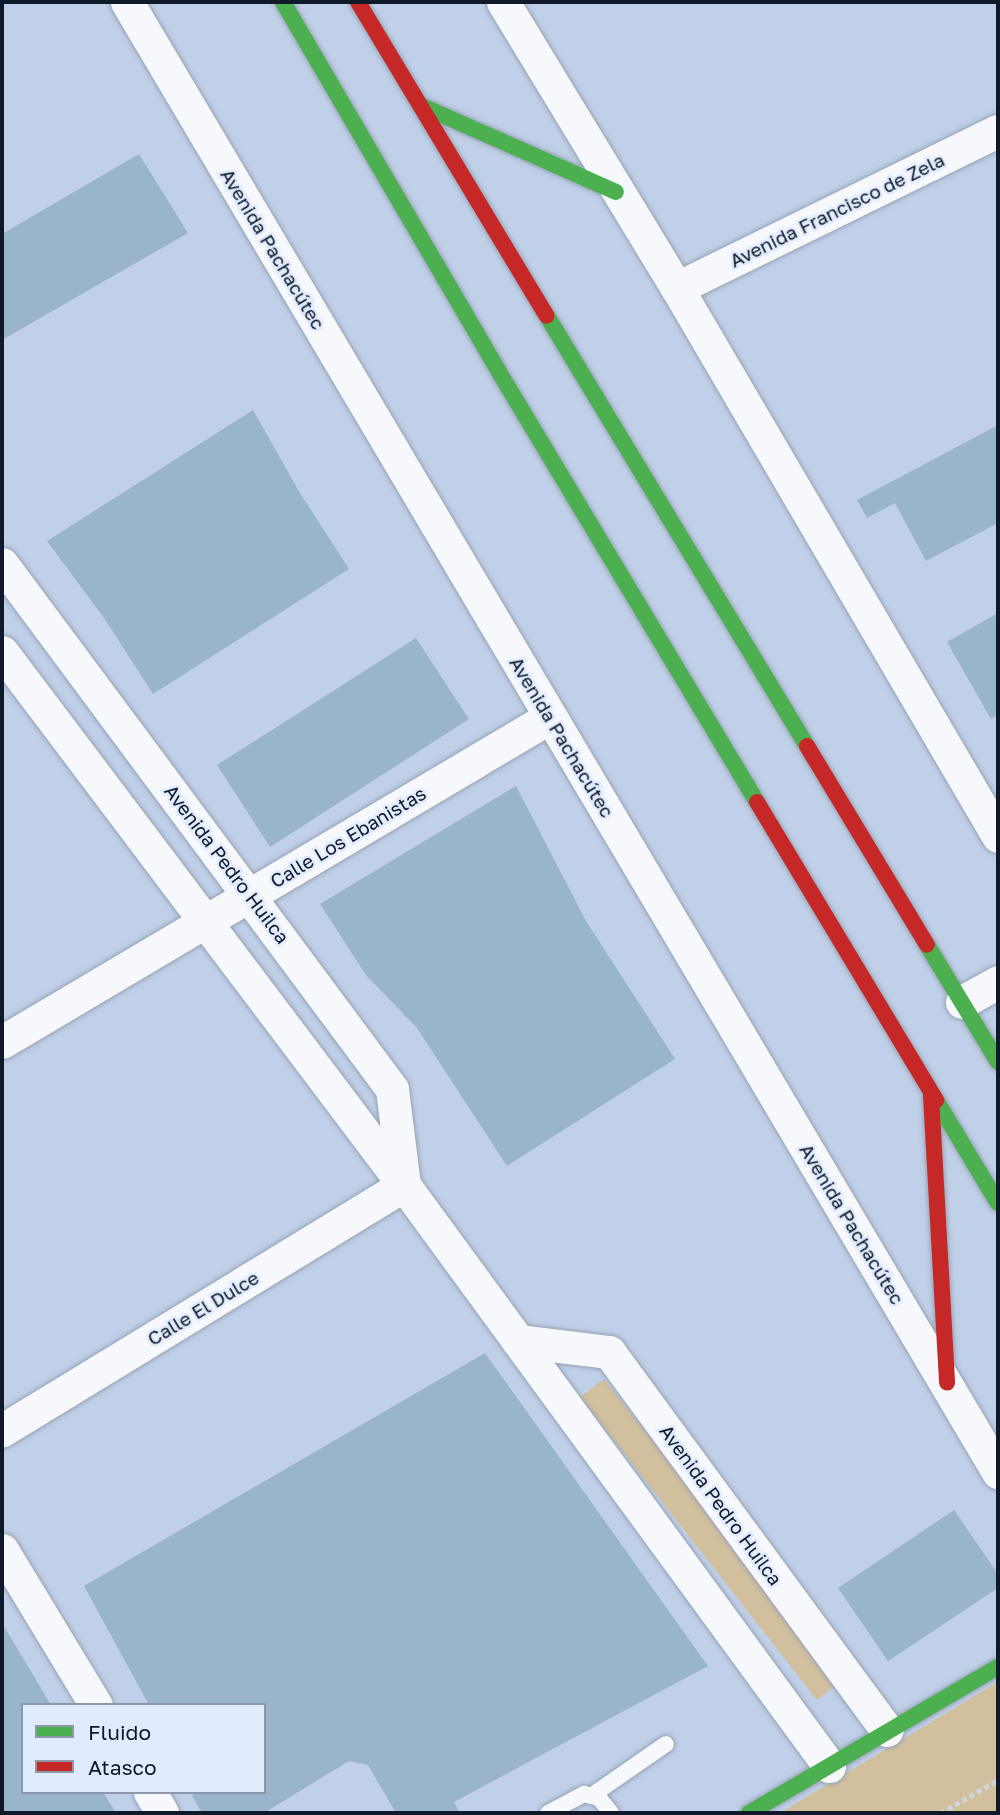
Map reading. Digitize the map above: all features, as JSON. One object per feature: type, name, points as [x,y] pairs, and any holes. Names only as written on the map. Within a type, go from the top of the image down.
[{"type":"main road","points":[[358,2],[998,1062]]},
{"type":"main road","points":[[288,3],[506,384],[998,1203]]},
{"type":"main road","points":[[422,106],[616,192]]},
{"type":"main road","points":[[931,1090],[947,1383]]},
{"type":"main road","points":[[749,1813],[998,1667]]},
{"type":"street","name":"Avenida Pachacútec","points":[[127,2],[998,1472]]},
{"type":"street","points":[[503,2],[616,192],[677,288],[998,836]]},
{"type":"street","name":"Avenida Francisco de Zela","points":[[677,288],[998,131]]},
{"type":"street","name":"Avenida Pedro Huilca","points":[[2,564],[251,895],[392,1089],[404,1185]]},
{"type":"street","points":[[2,652],[404,1185],[830,1766]]},
{"type":"street","name":"Calle Los Ebanistas","points":[[2,1042],[550,717]]},
{"type":"street","points":[[962,1002],[998,982]]},
{"type":"street","name":"Calle El Dulce","points":[[2,1430],[404,1185]]},
{"type":"street","name":"Avenida Pedro Huilca","points":[[518,1341],[609,1352],[887,1730]]},
{"type":"street","points":[[2,1550],[95,1703]]},
{"type":"street","points":[[151,1794],[163,1813]]},
{"type":"lane","points":[[591,1796],[666,1744]]},
{"type":"lane","points":[[548,1813],[584,1794],[599,1798],[611,1813]]},
{"type":"path","points":[[940,1813],[998,1780]]},
{"type":"shaded area","points":[[604,1379],[841,1681],[817,1700],[580,1397]]},
{"type":"shaded area","points":[[998,1682],[998,1813],[780,1813]]},
{"type":"building","points":[[139,154],[188,233],[2,340],[2,234]]},
{"type":"building","points":[[253,410],[300,493],[349,569],[153,694],[104,618],[47,541]]},
{"type":"building","points":[[998,425],[998,523],[926,561],[895,503],[867,518],[857,500]]},
{"type":"building","points":[[998,613],[998,715],[991,719],[947,642]]},
{"type":"building","points":[[416,638],[469,719],[270,847],[217,765]]},
{"type":"building","points":[[516,786],[586,921],[675,1059],[507,1166],[417,1028],[366,975],[320,904]]},
{"type":"building","points":[[485,1353],[708,1666],[454,1802],[460,1813],[396,1813],[368,1765],[349,1761],[264,1813],[202,1813],[192,1796],[194,1794],[266,1794],[266,1703],[148,1703],[84,1586]]},
{"type":"building","points":[[954,1510],[998,1574],[998,1588],[888,1661],[838,1588]]},
{"type":"building","points":[[2,1623],[50,1703],[21,1703],[21,1794],[104,1794],[116,1813],[2,1813]]},
{"type":"traffic: fast","points":[[283,2],[499,372],[757,802]]},
{"type":"traffic: fast","points":[[422,106],[616,192]]},
{"type":"traffic: fast","points":[[547,316],[807,746]]},
{"type":"traffic: fast","points":[[927,945],[998,1062]]},
{"type":"traffic: fast","points":[[936,1100],[998,1203]]},
{"type":"traffic: fast","points":[[749,1813],[998,1667]]},
{"type":"traffic: jam","points":[[358,2],[547,316]]},
{"type":"traffic: jam","points":[[807,746],[927,945]]},
{"type":"traffic: jam","points":[[757,802],[936,1100]]},
{"type":"traffic: jam","points":[[931,1095],[947,1383]]}]
